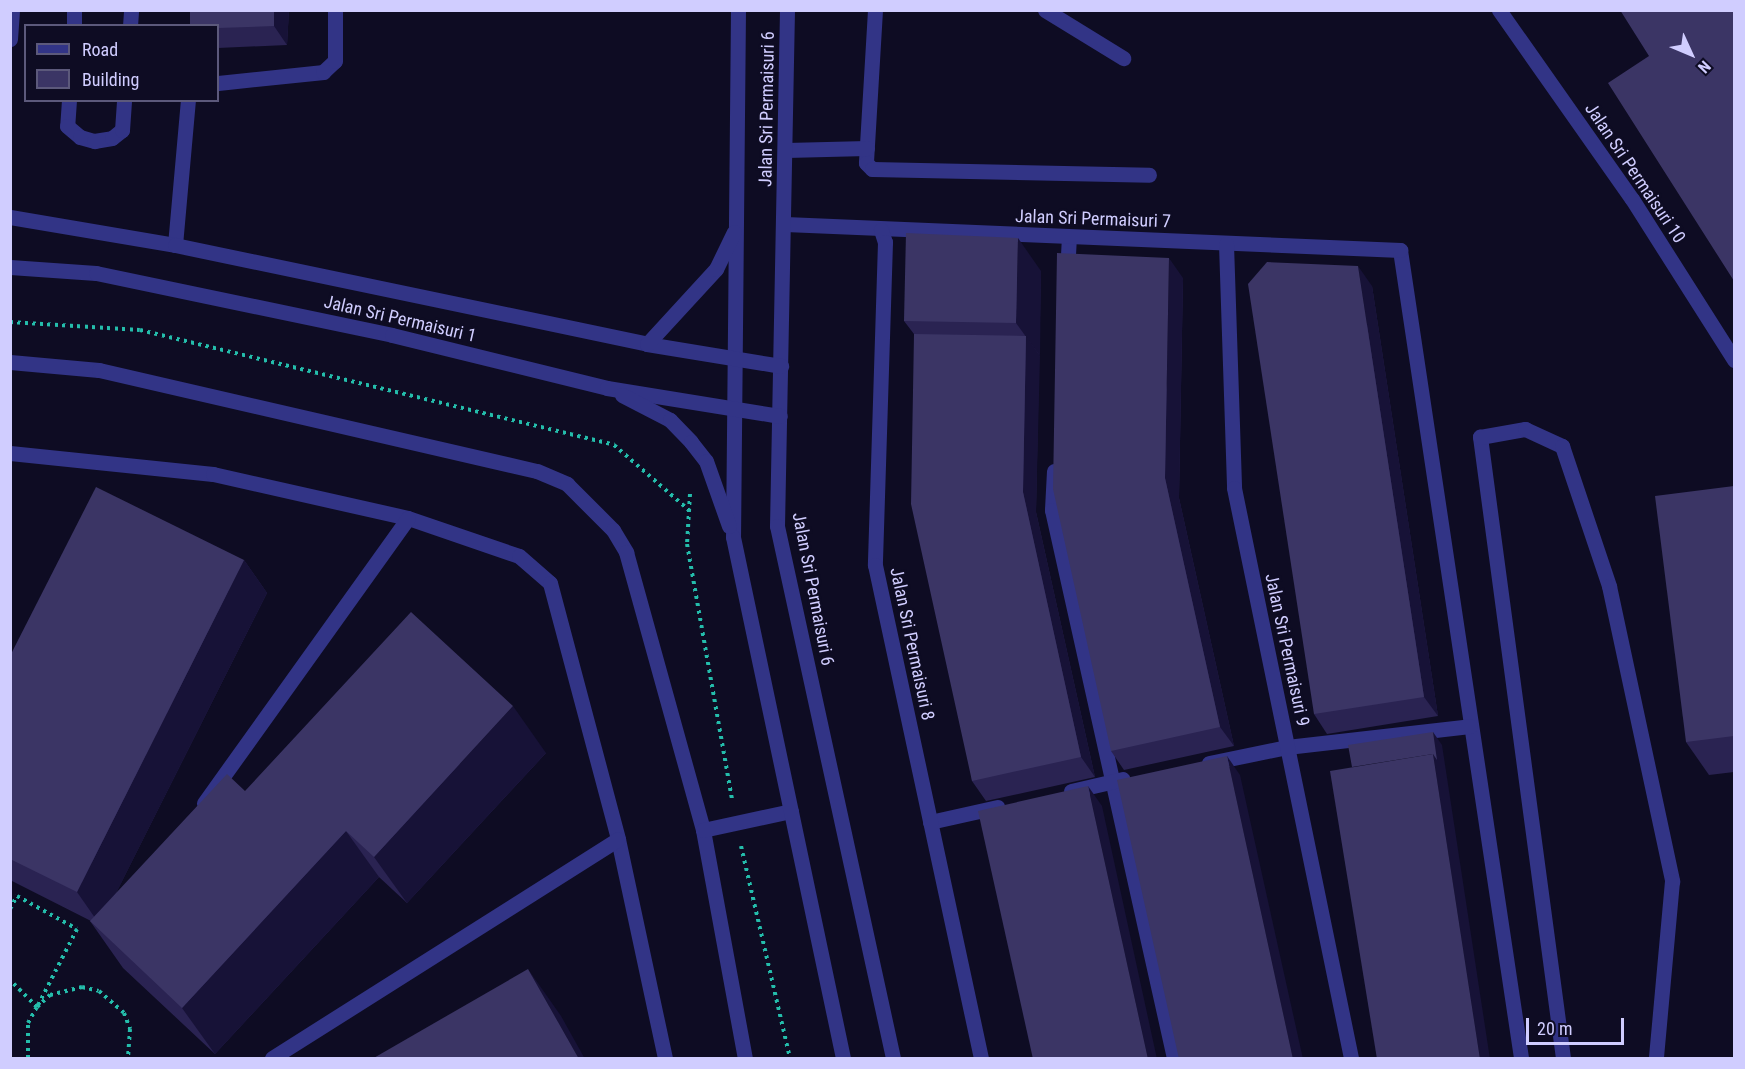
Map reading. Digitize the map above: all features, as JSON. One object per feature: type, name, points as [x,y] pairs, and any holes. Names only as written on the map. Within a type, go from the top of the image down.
[{"type":"street","points":[[10,39],[12,10]]},
{"type":"street","points":[[219,83],[323,72],[336,61],[335,10]]},
{"type":"street","name":"Jalan Sri Permaisuri 6","points":[[738,10],[733,537],[843,1059]]},
{"type":"street","name":"Jalan Sri Permaisuri 6","points":[[787,10],[785,225],[777,526],[893,1059]]},
{"type":"street","points":[[875,10],[866,163],[872,169],[1149,175]]},
{"type":"street","points":[[1045,10],[1123,58]]},
{"type":"street","name":"Jalan Sri Permaisuri 10","points":[[1499,10],[1632,199],[1734,360]]},
{"type":"street","points":[[69,102],[67,126],[80,137],[94,141],[112,138],[122,130],[124,102]]},
{"type":"street","points":[[175,245],[188,102]]},
{"type":"street","points":[[786,150],[867,148]]},
{"type":"street","name":"Jalan Sri Permaisuri 1","points":[[10,217],[175,245],[734,361],[781,366]]},
{"type":"street","name":"Jalan Sri Permaisuri 7","points":[[785,225],[1400,250],[1470,726]]},
{"type":"street","points":[[647,344],[716,269],[737,227]]},
{"type":"street","name":"Jalan Sri Permaisuri 8","points":[[881,230],[885,242],[875,566],[981,1059]]},
{"type":"street","points":[[1066,289],[1068,238]]},
{"type":"street","name":"Jalan Sri Permaisuri 9","points":[[1226,244],[1234,488],[1351,1059]]},
{"type":"street","name":"Jalan Sri Permaisuri 1","points":[[10,267],[96,273],[392,335],[607,388],[780,416]]},
{"type":"street","points":[[10,362],[99,370],[537,471],[567,484],[613,530],[626,552],[703,830],[745,1059]]},
{"type":"street","points":[[607,388],[670,420],[691,442],[706,461],[733,537]]},
{"type":"street","points":[[1563,1059],[1480,437],[1525,429],[1562,446],[1609,586],[1672,881],[1656,1059]]},
{"type":"street","points":[[1056,452],[1052,510],[1174,1059]]},
{"type":"street","points":[[10,453],[213,474],[408,518],[519,556],[550,583],[618,839],[665,1059]]},
{"type":"street","points":[[191,820],[408,518]]},
{"type":"street","points":[[1195,765],[1287,747],[1470,726],[1521,1059]]},
{"type":"street","points":[[1057,794],[1137,776]]},
{"type":"street","points":[[930,822],[1011,804]]},
{"type":"street","points":[[703,830],[791,811]]},
{"type":"street","points":[[272,1059],[618,839]]},
{"type":"path","points":[[10,322],[140,330],[614,445],[690,511]]},
{"type":"path","points":[[690,488],[687,544],[736,823],[790,1059]]},
{"type":"path","points":[[10,909],[17,896],[77,929],[28,1023],[28,1059]]},
{"type":"path","points":[[10,980],[37,1007]]},
{"type":"path","points":[[37,1007],[65,989],[82,987],[99,991],[124,1013],[130,1029],[128,1059]]},
{"type":"building","points":[[190,10],[274,10],[274,26],[219,28],[219,24],[190,24]]},
{"type":"building","points":[[1620,10],[1734,10],[1734,281],[1608,83],[1649,56]]},
{"type":"building","points":[[906,233],[1018,238],[1016,323],[904,321]]},
{"type":"building","points":[[1057,253],[1169,258],[1165,478],[1220,727],[1111,751],[1053,489]]},
{"type":"building","points":[[1267,262],[1358,266],[1424,697],[1314,714],[1248,284]]},
{"type":"building","points":[[914,334],[1026,336],[1023,492],[1081,757],[972,781],[911,504]]},
{"type":"building","points":[[1734,486],[1734,736],[1686,742],[1655,496]]},
{"type":"building","points":[[96,487],[244,560],[77,892],[10,859],[10,656]]},
{"type":"building","points":[[411,612],[513,706],[374,857],[346,831],[182,1008],[90,921],[227,774],[245,791]]},
{"type":"building","points":[[1433,732],[1437,760],[1433,754],[1352,767],[1348,745]]},
{"type":"building","points":[[1433,754],[1480,1059],[1377,1059],[1330,771]]},
{"type":"building","points":[[1227,756],[1293,1059],[1179,1059],[1117,780]]},
{"type":"building","points":[[1088,786],[1148,1059],[1033,1059],[978,811]]},
{"type":"building","points":[[528,969],[579,1059],[372,1059]]}]
